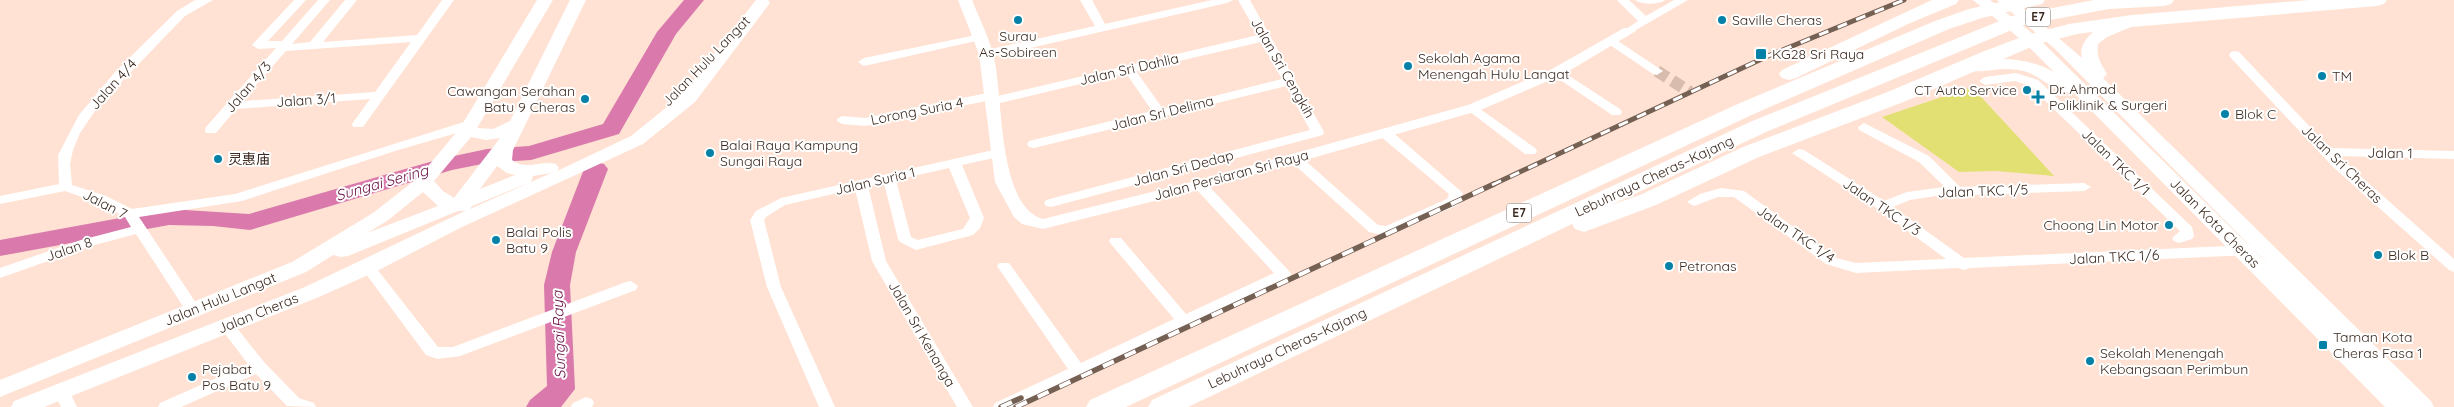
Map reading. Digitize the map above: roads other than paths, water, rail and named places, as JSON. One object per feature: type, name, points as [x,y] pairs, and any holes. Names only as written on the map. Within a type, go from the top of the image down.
[{"type":"highway","points":[[1901,20],[1923,0]]},
{"type":"highway","points":[[1575,187],[1658,137],[1901,20],[1949,0]]},
{"type":"highway","name":"Lebuhraya Cheras–Kajang","points":[[1100,407],[1748,108],[1942,24],[1976,13],[2034,0]]},
{"type":"highway","name":"Lebuhraya Cheras–Kajang","points":[[1162,407],[1758,127],[1969,39],[2019,20],[2109,3],[2164,0]]},
{"type":"highway","points":[[1376,306],[1405,298],[1533,243],[1648,200],[1751,152],[1961,69],[2047,41],[2076,28],[2132,20],[2377,0]]},
{"type":"main road","name":"Jalan Hulu Langat","points":[[0,389],[299,267],[380,217],[425,181],[470,127],[545,0]]},
{"type":"main road","name":"Jalan Hulu Langat","points":[[458,205],[508,138],[578,0]]},
{"type":"main road","points":[[1981,0],[2047,41]]},
{"type":"main road","points":[[2005,0],[2047,41]]},
{"type":"main road","name":"Jalan Hulu Langat","points":[[425,181],[431,191],[442,202],[489,208],[616,151],[659,124],[689,98],[764,2]]},
{"type":"main road","name":"Jalan Hulu Langat","points":[[368,267],[458,205],[588,152],[650,117],[675,96],[764,2]]},
{"type":"main road","points":[[2128,112],[2088,60],[2087,50],[2095,37],[2132,20]]},
{"type":"main road","name":"Jalan Kota Cheras","points":[[2047,41],[2128,112],[2423,407]]},
{"type":"main road","name":"Jalan Kota Cheras","points":[[2047,41],[2107,114],[2398,407]]},
{"type":"main road","points":[[1961,69],[2006,62],[2028,66],[2053,78],[2107,114]]},
{"type":"main road","points":[[470,127],[476,134],[508,138],[503,161],[509,168],[520,172],[550,168]]},
{"type":"main road","points":[[299,267],[458,205]]},
{"type":"main road","name":"Jalan Cheras","points":[[22,407],[65,399],[228,326],[368,267],[489,208]]},
{"type":"main road","points":[[249,287],[275,286],[284,293],[282,304]]},
{"type":"street","name":"Jalan 4/3","points":[[284,46],[258,45],[300,0]]},
{"type":"street","name":"Jalan 4/3","points":[[211,130],[324,0]]},
{"type":"street","points":[[313,46],[352,0]]},
{"type":"street","points":[[358,124],[448,0]]},
{"type":"street","name":"Jalan Persiaran Sri Raya","points":[[965,0],[981,37],[986,54],[1003,182],[1020,213],[1035,223],[1052,222],[1203,184],[1473,108],[1556,72],[1644,21],[1659,15],[1682,0]]},
{"type":"street","points":[[1086,0],[1102,28]]},
{"type":"street","points":[[986,54],[1227,0]]},
{"type":"street","name":"Jalan Sri Cengkih","points":[[1244,0],[1319,130],[1314,134]]},
{"type":"street","points":[[1623,0],[1644,21],[1650,11],[1669,0]]},
{"type":"street","points":[[1641,0],[1659,0]]},
{"type":"street","name":"Jalan 4/4","points":[[66,187],[62,164],[79,124],[117,76],[191,6],[203,1]]},
{"type":"street","points":[[864,62],[981,37]]},
{"type":"street","name":"Jalan Sri Dahlia","points":[[992,98],[1266,37]]},
{"type":"street","points":[[284,46],[313,46],[420,38]]},
{"type":"street","points":[[1611,41],[1657,71]]},
{"type":"street","name":"Jalan Sri Cheras","points":[[2235,55],[2326,152],[2454,266]]},
{"type":"street","points":[[1129,69],[1160,114]]},
{"type":"street","points":[[1556,72],[1616,112]]},
{"type":"street","name":"Jalan TKC 1/1","points":[[1985,81],[2016,77],[2034,83],[2187,230],[2187,236],[2179,238],[2194,253]]},
{"type":"street","name":"Jalan Sri Delima","points":[[1034,144],[1291,81]]},
{"type":"street","name":"Jalan 3/1","points":[[232,106],[379,95]]},
{"type":"street","name":"Lorong Suria 4","points":[[842,120],[865,122],[992,98]]},
{"type":"street","points":[[1473,108],[1530,151]]},
{"type":"street","name":"Jalan 8","points":[[0,273],[135,224],[237,198],[390,148],[470,127]]},
{"type":"street","points":[[1864,127],[1924,159],[1956,191]]},
{"type":"street","points":[[1294,158],[1374,228],[1387,231],[1454,202],[1456,193],[1385,133]]},
{"type":"street","name":"Jalan Sri Dedap","points":[[1051,203],[1314,134]]},
{"type":"street","name":"Jalan 1","points":[[2326,152],[2454,155]]},
{"type":"street","name":"Jalan Suria 1","points":[[827,407],[774,287],[757,220],[761,214],[781,202],[998,153]]},
{"type":"street","name":"Jalan TKC 1/3","points":[[1799,153],[1883,206],[1964,265]]},
{"type":"street","points":[[888,178],[905,239],[916,244],[968,232],[973,228],[977,218],[954,163]]},
{"type":"street","points":[[1001,407],[1284,274],[1203,184],[1194,165]]},
{"type":"street","name":"Jalan Sri Kenanga","points":[[861,184],[879,261],[965,407]]},
{"type":"street","name":"Jalan 7","points":[[0,200],[66,187],[101,199],[135,224],[193,310]]},
{"type":"street","name":"Jalan TKC 1/5","points":[[1883,206],[1907,196],[1956,191],[2084,187]]},
{"type":"street","name":"Jalan TKC 1/4","points":[[1694,202],[1715,192],[1731,191],[1739,194],[1831,261],[1856,268],[1964,265]]},
{"type":"street","points":[[1116,241],[1184,321]]},
{"type":"street","name":"Jalan TKC 1/6","points":[[1964,265],[2265,249]]},
{"type":"street","points":[[1004,266],[1078,371]]},
{"type":"street","points":[[368,267],[432,350],[438,353],[454,352],[631,286]]},
{"type":"street","points":[[228,326],[258,366],[293,402],[308,407]]},
{"type":"street","points":[[166,407],[258,366]]},
{"type":"waterway","name":"Sungai Sering","points":[[0,248],[169,217],[213,218],[250,222],[448,164],[487,156],[531,153],[611,129],[667,32],[694,0]]},
{"type":"waterway","name":"Sungai Raya","points":[[540,407],[549,402],[561,389],[557,285],[564,252],[596,169]]},
{"type":"tunnel","points":[[1657,71],[1690,92]]},
{"type":"railway","points":[[1492,185],[1768,56],[1904,0]]},
{"type":"railway","points":[[1016,407],[1494,184]]},
{"type":"railway","points":[[1001,407],[1021,398]]},
{"type":"place","name":"Surau As-Sobireen","points":[[1018,20]]},
{"type":"place","name":"Saville Cheras","points":[[1722,20]]},
{"type":"place","name":"KG28 Sri Raya","points":[[1761,54]]},
{"type":"place","name":"Sekolah Agama Menengah Hulu Langat","points":[[1408,66]]},
{"type":"place","name":"TM","points":[[2322,76]]},
{"type":"place","name":"CT Auto Service","points":[[2027,90]]},
{"type":"place","name":"Dr. Ahmad Poliklinik & Surgeri","points":[[2038,97]]},
{"type":"place","name":"Cawangan Serahan Batu 9 Cheras","points":[[585,99]]},
{"type":"place","name":"Blok C","points":[[2225,114]]},
{"type":"place","name":"Balai Raya Kampung Sungai Raya","points":[[710,153]]},
{"type":"place","name":"灵惠庙","points":[[218,159]]},
{"type":"place","name":"Choong Lin Motor","points":[[2169,225]]},
{"type":"place","name":"Balai Polis Batu 9","points":[[496,240]]},
{"type":"place","name":"Blok B","points":[[2378,255]]},
{"type":"place","name":"Petronas","points":[[1669,266]]},
{"type":"place","name":"Taman Kota Cheras Fasa 1","points":[[2323,345]]},
{"type":"place","name":"Sekolah Menengah Kebangsaan Perimbun","points":[[2090,361]]},
{"type":"place","name":"Pejabat Pos Batu 9","points":[[192,377]]}]
